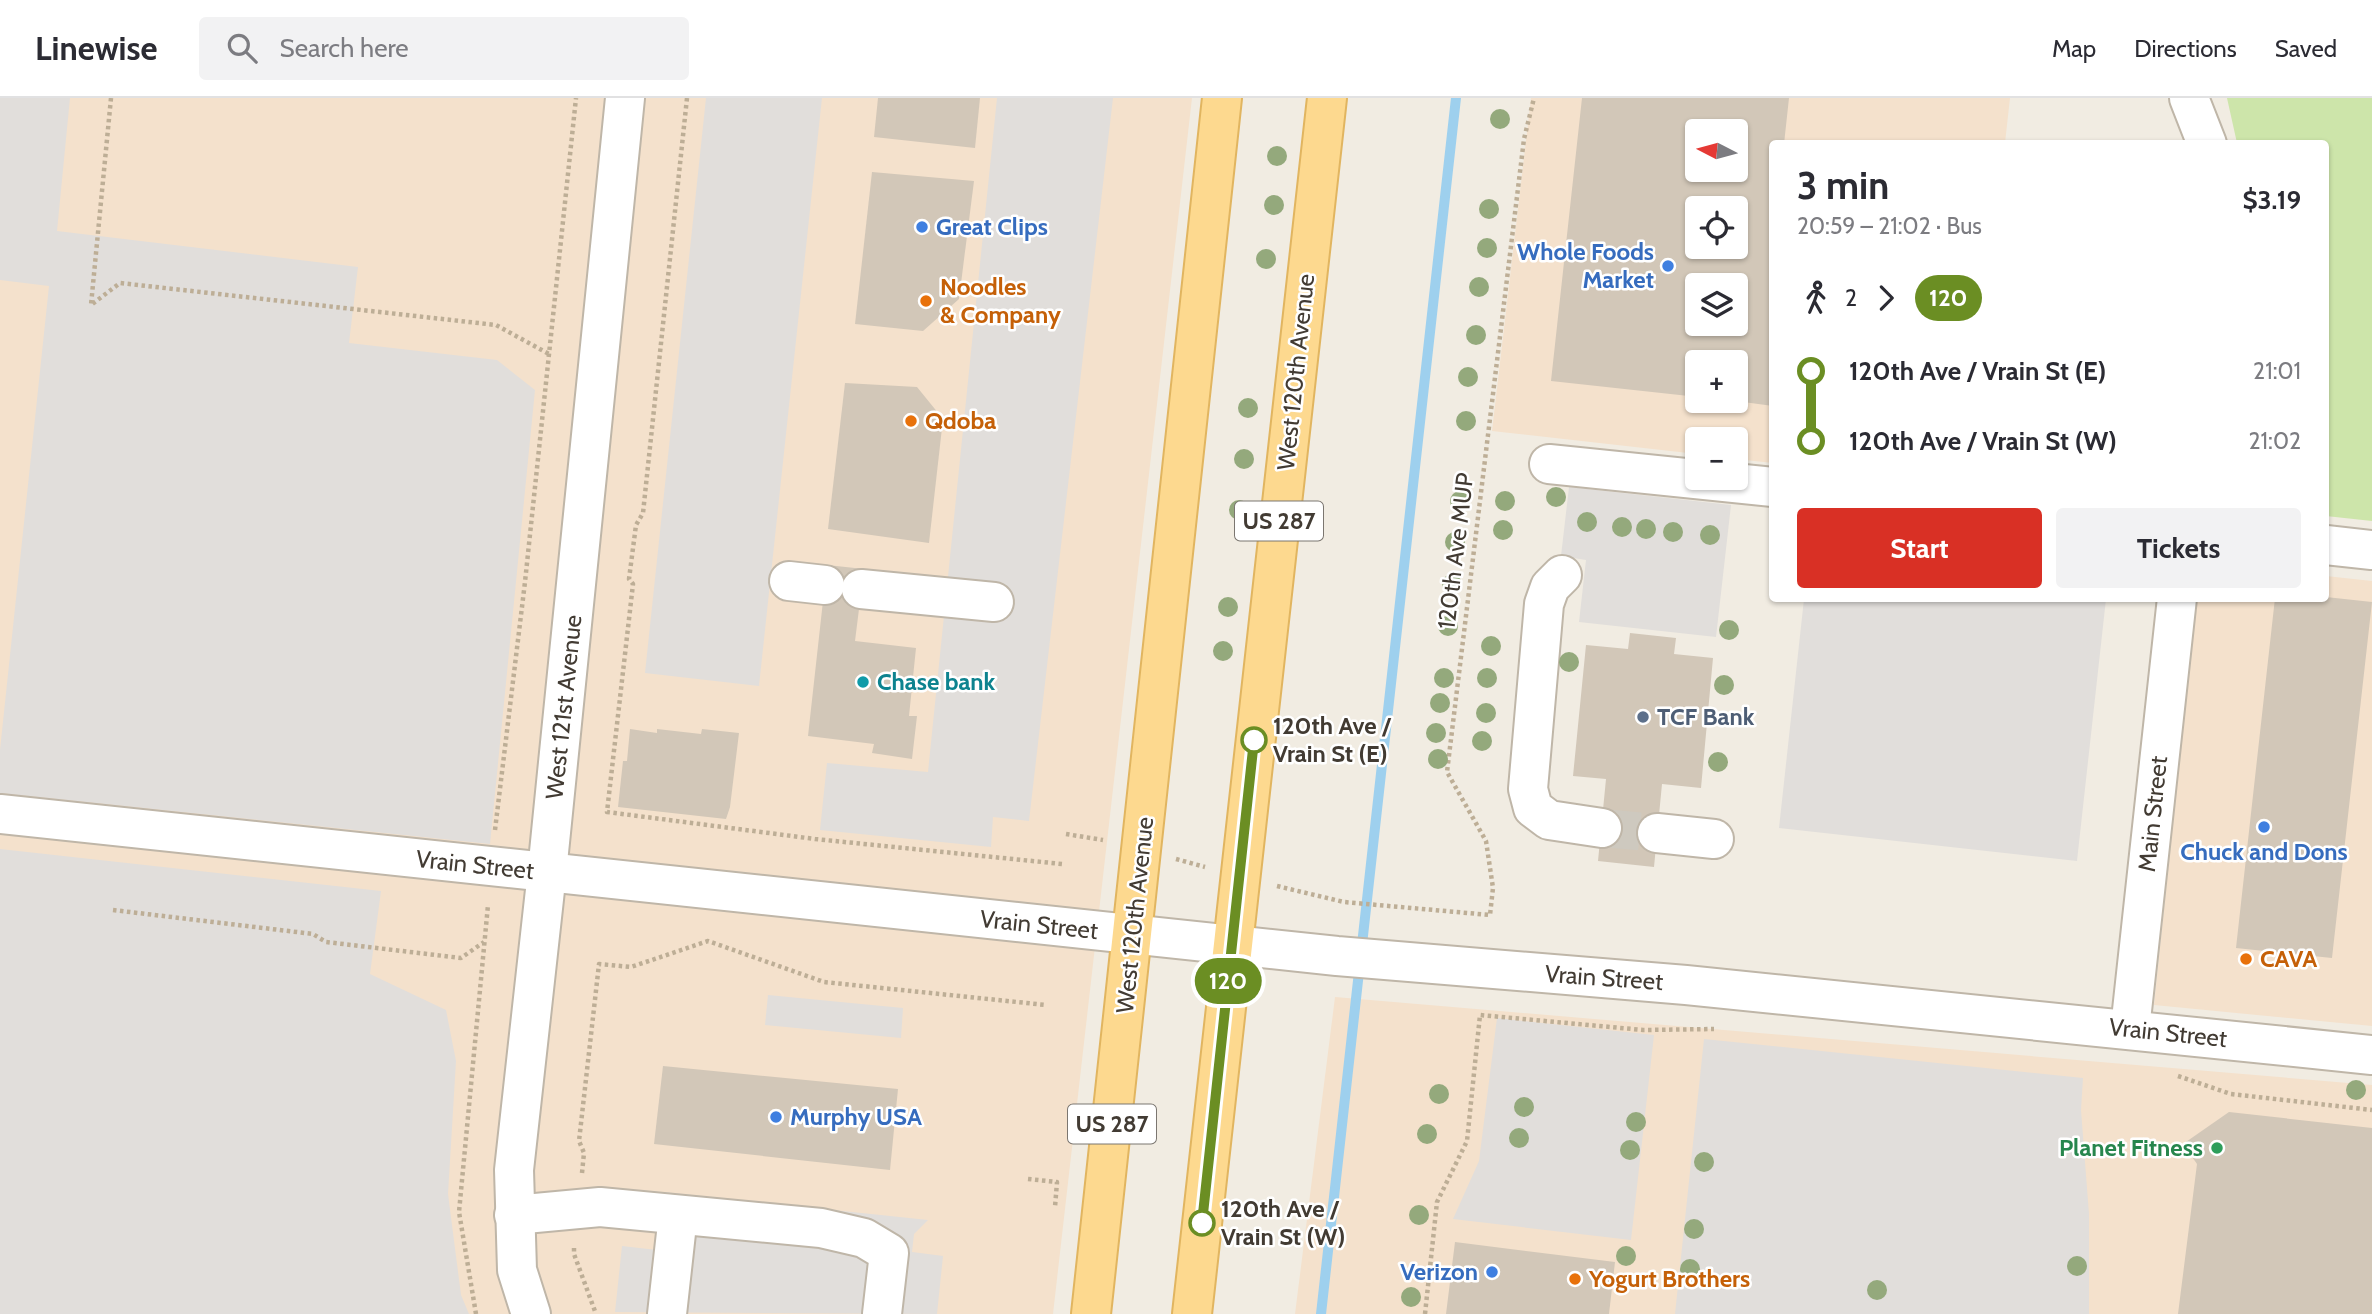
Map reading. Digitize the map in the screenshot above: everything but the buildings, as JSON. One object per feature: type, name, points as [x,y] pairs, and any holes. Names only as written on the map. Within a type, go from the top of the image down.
[{"type":"main road","name":"West 120th Avenue","points":[[1091,1314],[1222,98]]},
{"type":"main road","name":"West 120th Avenue","points":[[1192,1314],[1327,98]]},
{"type":"street","name":"West 121st Avenue","points":[[531,1314],[517,1270],[514,1170],[547,872],[625,98]]},
{"type":"street","points":[[2189,98],[2205,140]]},
{"type":"street","points":[[1549,464],[1769,487]]},
{"type":"street","points":[[2329,545],[2372,550]]},
{"type":"street","points":[[1562,575],[1550,587],[1544,604],[1528,789],[1533,808],[1549,820],[1601,828]]},
{"type":"street","points":[[825,585],[994,603]]},
{"type":"street","name":"Main Street","points":[[2130,1029],[2177,602]]},
{"type":"street","name":"Vrain Street","points":[[0,814],[1405,963],[1686,985],[2372,1055]]},
{"type":"street","points":[[1657,833],[1714,839]]},
{"type":"street","points":[[514,1215],[600,1207],[821,1228],[864,1238],[889,1253],[882,1314]]},
{"type":"street","points":[[667,1314],[678,1215]]},
{"type":"path","points":[[111,98],[91,305],[120,283],[146,285],[496,324],[549,354]]},
{"type":"path","points":[[476,1314],[459,1212],[491,867],[576,98]]},
{"type":"path","points":[[687,98],[643,513],[636,525],[629,579],[633,584],[607,812],[815,839],[1062,864]]},
{"type":"path","name":"120th Ave MUP","points":[[1344,902],[1490,915],[1493,888],[1486,841],[1447,772],[1524,139],[1534,98]]},
{"type":"path","points":[[113,910],[313,934],[326,942],[461,958],[484,942]]},
{"type":"path","points":[[596,1314],[574,1254],[584,1153],[579,1141],[599,964],[631,967],[708,941],[824,982],[1046,1006]]},
{"type":"path","points":[[1425,1314],[1437,1202],[1466,1141],[1480,1015],[1643,1030],[1708,1030],[1718,1027]]},
{"type":"path","points":[[2170,1075],[2231,1094],[2372,1110]]},
{"type":"path","points":[[1028,1179],[1057,1182],[1055,1207]]},
{"type":"shaded area","points":[[0,98],[1192,98],[1053,1314],[0,1314]]},
{"type":"shaded area","points":[[0,98],[70,98],[57,231],[358,267],[349,343],[497,360],[535,390],[490,844],[0,793],[0,750],[49,286],[0,280]]},
{"type":"shaded area","points":[[706,98],[822,98],[759,686],[645,673]]},
{"type":"shaded area","points":[[997,98],[1113,98],[1029,821],[993,817],[991,847],[820,830],[827,763],[928,772]]},
{"type":"shaded area","points":[[1531,98],[2010,98],[2005,140],[1769,140],[1769,463],[1748,460],[1748,427],[1685,427],[1685,453],[1492,431]]},
{"type":"shaded area","points":[[1569,487],[1731,505],[1716,637],[1579,622],[1586,560],[1561,556]]},
{"type":"shaded area","points":[[2329,576],[2372,581],[2372,1026],[2154,1005],[2196,602],[2329,602]]},
{"type":"shaded area","points":[[1804,602],[2106,602],[2077,861],[1779,828]]},
{"type":"shaded area","points":[[0,849],[381,891],[370,974],[446,1010],[456,1061],[448,1194],[461,1295],[469,1314],[0,1314]]},
{"type":"shaded area","points":[[768,995],[903,1008],[901,1038],[765,1025]]},
{"type":"shaded area","points":[[1335,997],[2372,1085],[2372,1314],[1295,1314]]},
{"type":"shaded area","points":[[1497,1018],[1654,1035],[1631,1240],[1453,1219],[1479,1161]]},
{"type":"shaded area","points":[[1704,1039],[2083,1078],[2081,1110],[2089,1214],[2089,1314],[1675,1314]]},
{"type":"shaded area","points":[[663,1192],[928,1220],[914,1234],[912,1252],[943,1256],[937,1314],[615,1312],[622,1246],[657,1250]]},
{"type":"green space","points":[[2227,98],[2372,98],[2372,521],[2329,516],[2329,140],[2236,140]]},
{"type":"waterway","points":[[1321,1314],[1456,98]]},
{"type":"tunnel","points":[[1602,828],[1657,833]]},
{"type":"bus line","name":"120","points":[[1202,1223],[1254,740]]},
{"type":"place","name":"Great Clips","points":[[922,227]]},
{"type":"place","name":"Whole Foods Market","points":[[1668,266]]},
{"type":"place","name":"Noodles & Company","points":[[926,301]]},
{"type":"place","name":"Qdoba","points":[[911,421]]},
{"type":"place","name":"Chase bank","points":[[863,682]]},
{"type":"place","name":"TCF Bank","points":[[1643,717]]},
{"type":"place","name":"120th Ave / Vrain St (E)","points":[[1254,740]]},
{"type":"place","name":"Chuck and Dons","points":[[2264,827]]},
{"type":"place","name":"CAVA","points":[[2246,959]]},
{"type":"place","name":"Murphy USA","points":[[776,1117]]},
{"type":"place","name":"Planet Fitness","points":[[2217,1148]]},
{"type":"place","name":"120th Ave / Vrain St (W)","points":[[1202,1223]]},
{"type":"place","name":"Verizon","points":[[1492,1272]]},
{"type":"place","name":"Yogurt Brothers","points":[[1575,1279]]}]
